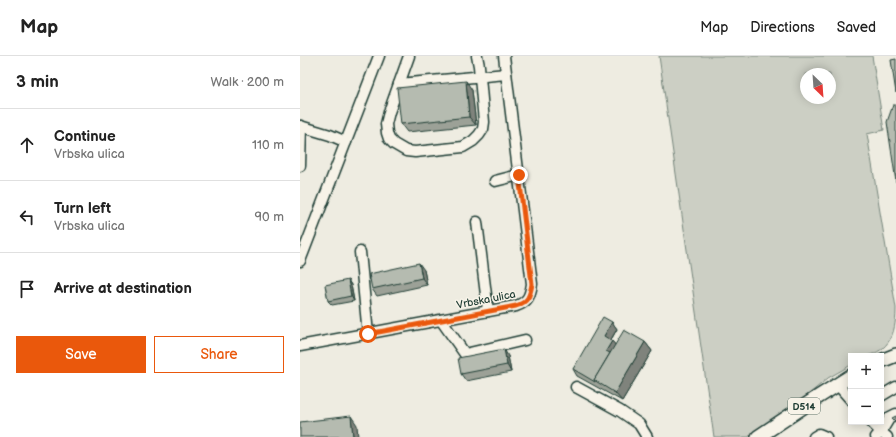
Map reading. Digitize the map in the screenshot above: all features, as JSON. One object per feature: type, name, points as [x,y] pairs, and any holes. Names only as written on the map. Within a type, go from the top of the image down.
[{"type":"main road","points":[[884,360],[896,355]]},
{"type":"main road","name":"D514","points":[[758,437],[848,378]]},
{"type":"street","points":[[300,261],[379,56]]},
{"type":"street","points":[[409,56],[387,118],[386,133],[394,144],[406,151],[415,152],[463,146],[473,141],[479,135],[484,122],[477,56]]},
{"type":"street","name":"Vrbska ulica","points":[[300,346],[516,306],[523,304],[528,298],[532,284],[504,56]]},
{"type":"street","points":[[399,84],[506,74]]},
{"type":"street","points":[[300,166],[301,126],[346,142]]},
{"type":"street","points":[[494,181],[519,175]]},
{"type":"street","points":[[477,222],[488,311]]},
{"type":"street","points":[[360,252],[368,334]]},
{"type":"street","points":[[441,320],[465,354],[525,340]]},
{"type":"street","points":[[837,384],[848,397]]},
{"type":"street","points":[[576,387],[620,411],[639,424],[648,437]]},
{"type":"street","points":[[884,394],[896,387]]},
{"type":"street","points":[[873,425],[881,436],[890,418],[896,414]]},
{"type":"street","points":[[814,437],[819,434],[826,437]]},
{"type":"shaded area","points":[[659,56],[872,56],[884,130],[867,134],[896,308],[894,330],[888,343],[877,352],[848,353],[848,367],[828,378],[796,405],[748,437],[714,437]]},
{"type":"building","points":[[896,59],[896,93],[891,60]]},
{"type":"building","points":[[466,81],[469,117],[401,124],[397,88]]},
{"type":"building","points":[[893,105],[896,105],[896,182],[887,122]]},
{"type":"building","points":[[419,263],[422,278],[372,289],[369,274]]},
{"type":"building","points":[[348,280],[351,296],[328,301],[325,285]]},
{"type":"building","points":[[603,317],[612,322],[604,336],[612,341],[606,351],[610,353],[594,380],[595,382],[573,369]]},
{"type":"building","points":[[624,330],[645,342],[615,393],[594,380]]},
{"type":"building","points":[[504,349],[507,365],[461,374],[458,358]]},
{"type":"building","points":[[351,416],[353,437],[300,437],[300,422]]},
{"type":"building","points":[[896,416],[896,422],[892,418]]},
{"type":"route","points":[[368,334],[523,304],[528,298],[532,284],[519,175]]}]
